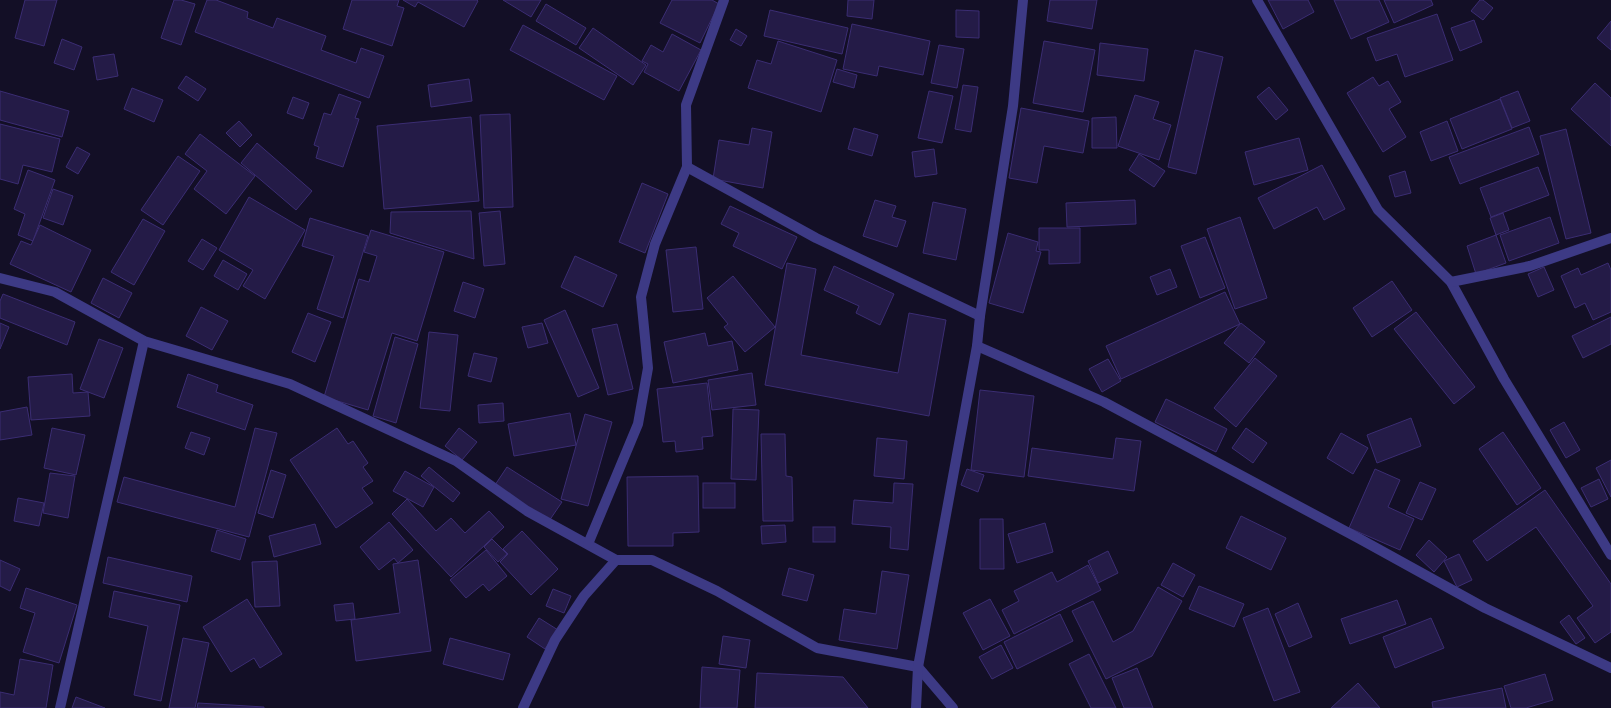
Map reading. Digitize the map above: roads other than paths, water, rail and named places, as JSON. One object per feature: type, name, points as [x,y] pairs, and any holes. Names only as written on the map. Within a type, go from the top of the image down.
[{"type":"street","points":[[588,544],[638,424],[648,368],[642,297],[655,244],[687,166],[686,105],[724,0]]},
{"type":"street","points":[[916,708],[918,667],[977,346],[980,316],[1013,106],[1023,0]]},
{"type":"street","points":[[1257,0],[1378,210],[1451,282],[1504,379],[1611,555]]},
{"type":"street","points":[[687,166],[816,238],[980,316]]},
{"type":"street","points":[[1451,282],[1530,266],[1611,238]]},
{"type":"street","points":[[0,278],[55,292],[144,341],[290,384],[456,462],[527,511],[616,560],[652,560],[717,591],[817,648],[918,667],[953,708]]},
{"type":"street","points":[[60,708],[144,341]]},
{"type":"street","points":[[977,346],[1104,402],[1354,535],[1485,608],[1611,668]]},
{"type":"street","points":[[523,708],[555,640],[584,596],[616,560]]}]
